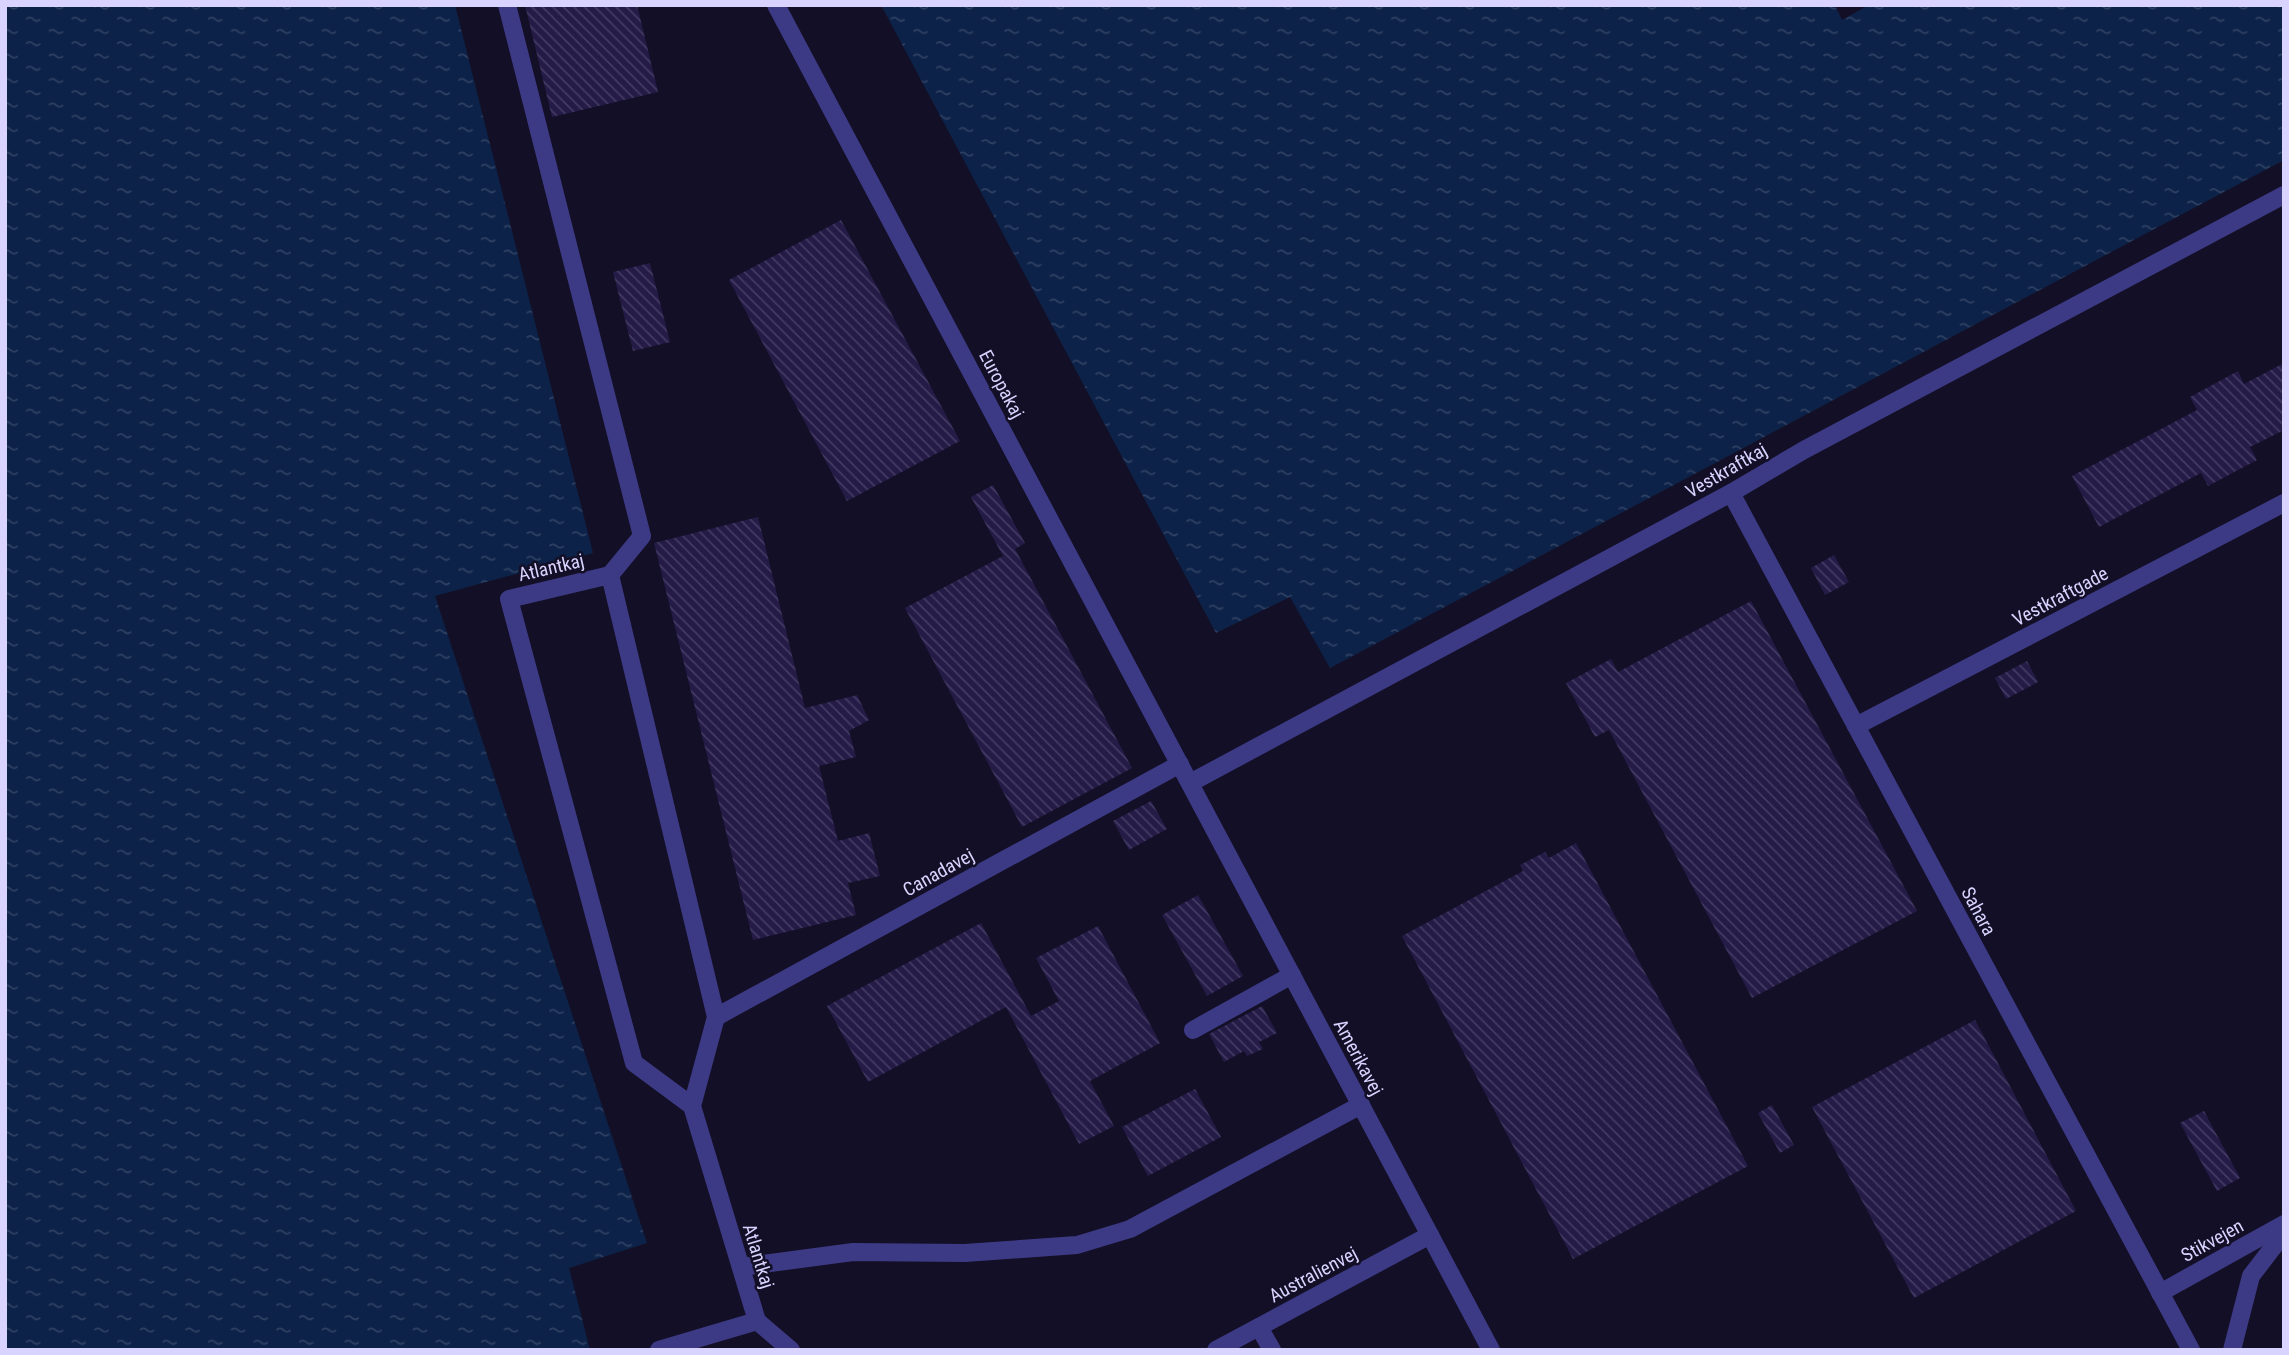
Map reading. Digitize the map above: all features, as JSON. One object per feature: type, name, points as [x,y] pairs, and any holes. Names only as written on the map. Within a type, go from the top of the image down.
[{"type":"street","points":[[506,5],[642,536],[610,575]]},
{"type":"street","name":"Europakaj","points":[[776,5],[1190,783]]},
{"type":"street","name":"Vestkraftkaj","points":[[1190,783],[1731,493],[1804,450],[2284,195]]},
{"type":"street","name":"Sahara","points":[[1731,493],[2191,1350]]},
{"type":"street","name":"Vestkraftgade","points":[[1856,726],[2284,503]]},
{"type":"street","name":"Atlantkaj","points":[[692,1106],[634,1063],[509,599],[610,575],[716,1017],[692,1106],[757,1321]]},
{"type":"street","name":"Canadavej","points":[[716,1017],[1180,764]]},
{"type":"street","name":"Amerikavej","points":[[1190,783],[1491,1350]]},
{"type":"street","points":[[1193,1030],[1292,975]]},
{"type":"street","points":[[741,1268],[853,1252],[965,1253],[1077,1245],[1130,1229],[1361,1105]]},
{"type":"street","name":"Stikvejen","points":[[2160,1293],[2284,1224]]},
{"type":"street","points":[[2232,1350],[2251,1276],[2284,1233]]},
{"type":"street","name":"Australienvej","points":[[1216,1350],[1430,1235]]},
{"type":"street","points":[[659,1350],[757,1321],[791,1350]]},
{"type":"street","points":[[1259,1327],[1272,1350]]},
{"type":"water","points":[[5,5],[455,5],[593,553],[435,596],[647,1243],[569,1268],[590,1350],[5,1350]]},
{"type":"water","points":[[881,5],[1835,5],[1842,20],[1869,5],[2284,5],[2284,160],[1330,668],[1290,597],[1216,633]]},
{"type":"building","points":[[525,5],[637,5],[658,92],[552,117]]},
{"type":"building","points":[[841,220],[960,441],[847,501],[729,280]]},
{"type":"building","points":[[650,263],[670,342],[633,351],[613,272]]},
{"type":"building","points":[[2284,363],[2284,430],[2250,447],[2257,460],[2208,486],[2201,473],[2099,527],[2072,476],[2197,410],[2190,397],[2238,371],[2244,384]]},
{"type":"building","points":[[993,485],[1025,543],[1015,549],[1132,768],[1022,827],[905,608],[1003,556],[971,497]]},
{"type":"building","points":[[758,517],[805,708],[857,695],[869,720],[849,731],[856,757],[819,766],[838,841],[869,833],[880,876],[848,883],[856,915],[753,940],[654,543]]},
{"type":"building","points":[[1834,555],[1849,582],[1825,595],[1811,568]]},
{"type":"building","points":[[1751,601],[1917,911],[1752,998],[1609,730],[1595,737],[1566,683],[1611,659],[1618,672]]},
{"type":"building","points":[[2027,661],[2038,682],[2006,699],[1995,678]]},
{"type":"building","points":[[1151,801],[1167,829],[1129,850],[1113,821]]},
{"type":"building","points":[[1576,843],[1748,1166],[1573,1259],[1402,936],[1523,871],[1520,865],[1545,852],[1549,858]]},
{"type":"building","points":[[1198,895],[1243,976],[1207,996],[1162,915]]},
{"type":"building","points":[[981,923],[1031,1016],[1059,1001],[1036,958],[1098,926],[1160,1043],[1090,1081],[1114,1126],[1079,1144],[1006,1007],[868,1082],[827,1006]]},
{"type":"building","points":[[1262,1006],[1277,1033],[1259,1042],[1263,1049],[1247,1056],[1244,1051],[1224,1062],[1209,1034]]},
{"type":"building","points":[[1975,1020],[2076,1211],[1914,1298],[1812,1107]]},
{"type":"building","points":[[1195,1089],[1221,1137],[1148,1176],[1122,1127]]},
{"type":"building","points":[[1772,1105],[1794,1145],[1780,1153],[1758,1113]]},
{"type":"building","points":[[2204,1111],[2240,1178],[2217,1191],[2180,1123]]}]
